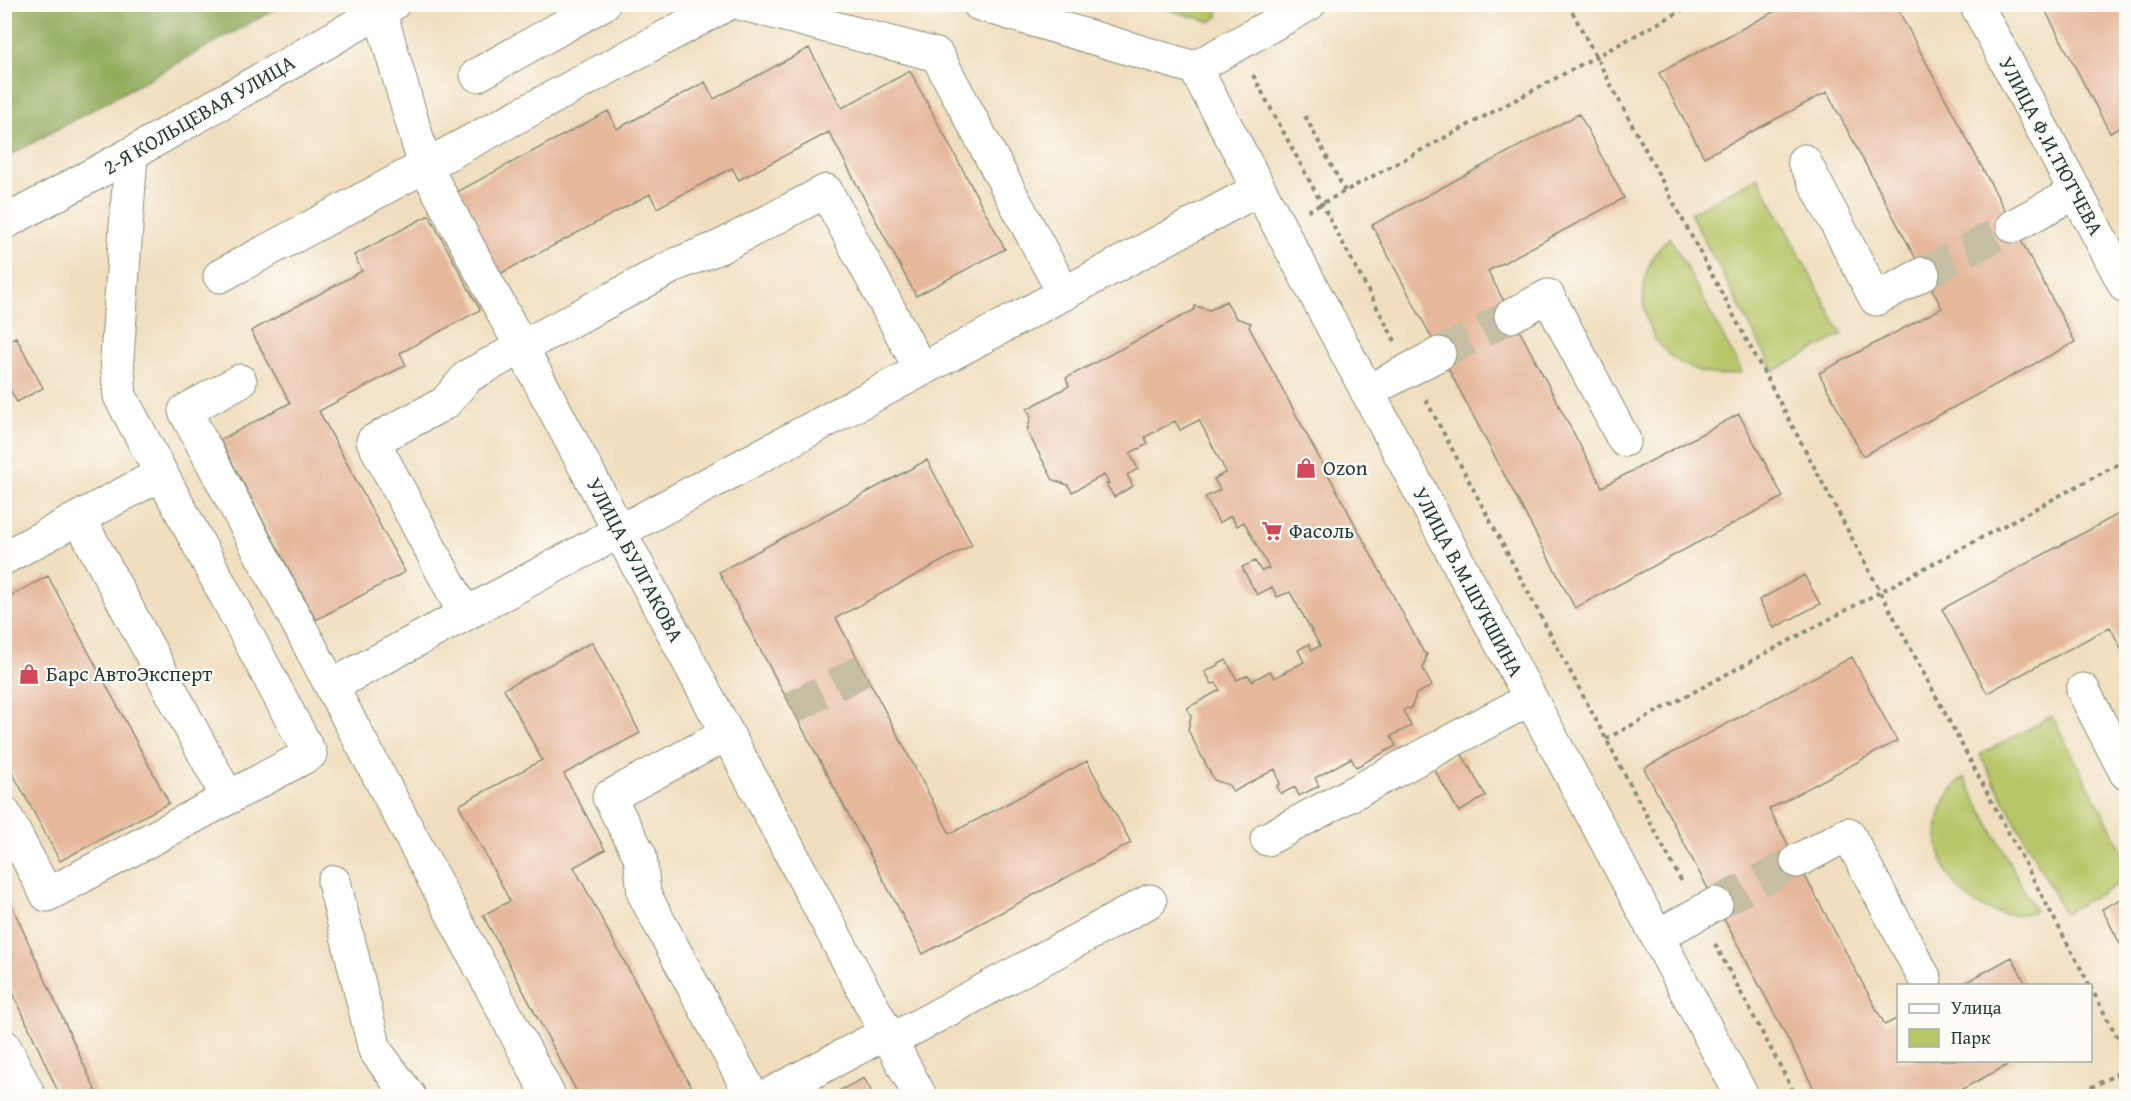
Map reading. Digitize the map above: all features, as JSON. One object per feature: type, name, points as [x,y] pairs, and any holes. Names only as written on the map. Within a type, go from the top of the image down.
[{"type":"street","points":[[477,75],[603,4]]},
{"type":"street","points":[[220,276],[727,4]]},
{"type":"street","points":[[743,4],[936,55],[1064,294]]},
{"type":"street","points":[[979,4],[1195,68],[1309,4]]},
{"type":"street","name":"УЛИЦА Ф.И.ТЮТЧЕВА","points":[[1976,4],[2127,287]]},
{"type":"street","name":"УЛИЦА БУЛГАКОВА","points":[[387,8],[425,166],[920,1096]]},
{"type":"street","name":"2-Я КОЛЬЦЕВАЯ УЛИЦА","points":[[4,223],[131,154],[387,8]]},
{"type":"street","name":"УЛИЦА В.М.ШУКШИНА","points":[[1195,68],[1742,1096]]},
{"type":"street","points":[[4,813],[47,895],[310,754],[120,396],[117,358],[131,154]]},
{"type":"street","points":[[1804,161],[1876,299],[1923,274]]},
{"type":"street","points":[[331,686],[1259,189]]},
{"type":"street","points":[[465,614],[374,441],[445,403],[468,376],[521,347],[677,264],[720,247],[826,191],[921,370]]},
{"type":"street","points":[[2013,226],[2076,192]]},
{"type":"street","points":[[1511,316],[1548,296],[1624,440]]},
{"type":"street","points":[[1367,392],[1439,354]]},
{"type":"street","points":[[240,381],[184,411],[549,1096]]},
{"type":"street","points":[[4,558],[162,474]]},
{"type":"street","points":[[79,518],[228,798]]},
{"type":"street","points":[[2083,690],[2127,772]]},
{"type":"street","points":[[1267,839],[1530,699]]},
{"type":"street","points":[[727,734],[609,797],[640,856],[644,894],[752,1096]]},
{"type":"street","points":[[1797,861],[1848,834],[1925,979]]},
{"type":"street","points":[[334,882],[375,1050],[409,1096]]},
{"type":"street","points":[[767,1096],[888,1037],[1150,901]]},
{"type":"street","points":[[1657,936],[1707,909]]},
{"type":"street","points":[[4,1046],[29,1096]]},
{"type":"path","points":[[1569,4],[2089,984]]},
{"type":"path","points":[[1279,226],[1694,4]]},
{"type":"path","points":[[1237,45],[1606,739],[1707,909],[1796,1096]]},
{"type":"path","points":[[1305,116],[1345,191]]},
{"type":"path","points":[[1606,739],[2127,460]]},
{"type":"path","points":[[2092,990],[2127,1054]]},
{"type":"path","points":[[2075,1096],[2127,1069]]},
{"type":"green space","points":[[5,4],[283,4],[283,5],[5,158]]},
{"type":"green space","points":[[1152,5],[1214,5],[1219,15],[1211,22]]},
{"type":"green space","points":[[1758,177],[1842,335],[1774,371],[1690,213]]},
{"type":"green space","points":[[1670,237],[1742,372],[1716,374],[1691,368],[1668,354],[1652,333],[1644,308],[1645,281],[1654,257]]},
{"type":"green space","points":[[2052,716],[2126,857],[2126,880],[2064,913],[1980,755]]},
{"type":"green space","points":[[1964,777],[2035,911],[2007,914],[1983,908],[1962,893],[1947,873],[1939,849],[1938,823],[1946,799]]},
{"type":"building","points":[[1788,4],[1895,4],[2075,342],[1863,456],[1819,373],[1942,308],[1827,92],[1704,157],[1659,73]]},
{"type":"building","points":[[2042,4],[2123,4],[2126,11],[2126,124],[2110,133]]},
{"type":"building","points":[[809,48],[842,108],[910,71],[1005,249],[916,296],[829,132],[739,180],[732,168],[657,208],[650,194],[498,275],[455,193],[608,111],[617,129],[705,82],[714,99]]},
{"type":"building","points":[[1579,114],[1624,198],[1488,271],[1602,487],[1739,414],[1783,497],[1575,608],[1372,225]]},
{"type":"building","points":[[2126,156],[2126,174],[2119,159]]},
{"type":"building","points":[[429,215],[480,310],[400,353],[406,365],[319,411],[405,572],[316,620],[220,440],[290,403],[251,331],[362,271],[354,255]]},
{"type":"building","points":[[1226,301],[1236,318],[1251,323],[1249,327],[1424,653],[1427,654],[1423,669],[1432,686],[1416,694],[1411,709],[1407,708],[1403,711],[1411,726],[1391,736],[1396,746],[1356,767],[1351,758],[1315,778],[1319,786],[1299,796],[1295,787],[1281,794],[1277,786],[1280,784],[1275,769],[1233,792],[1229,785],[1214,780],[1188,730],[1191,716],[1187,708],[1220,690],[1216,683],[1212,684],[1205,672],[1226,660],[1237,680],[1248,675],[1252,681],[1270,671],[1274,678],[1304,662],[1298,650],[1309,644],[1312,650],[1320,646],[1290,592],[1277,597],[1272,587],[1257,595],[1242,567],[1255,561],[1261,571],[1269,568],[1244,522],[1237,526],[1231,516],[1219,523],[1205,497],[1220,490],[1214,479],[1226,472],[1199,420],[1180,430],[1175,421],[1145,437],[1148,444],[1130,453],[1138,469],[1127,475],[1133,486],[1114,497],[1106,484],[1109,483],[1104,475],[1072,492],[1068,485],[1053,480],[1027,431],[1031,416],[1027,409],[1069,386],[1066,378],[1194,310],[1195,306],[1210,310]]},
{"type":"building","points":[[16,337],[43,388],[17,402],[4,379],[4,343]]},
{"type":"building","points":[[927,460],[972,545],[836,618],[950,834],[1087,761],[1131,843],[923,954],[719,572]]},
{"type":"building","points":[[2126,510],[2126,658],[2110,627],[1987,693],[1942,609]]},
{"type":"building","points":[[1804,575],[1820,604],[1774,628],[1759,600]]},
{"type":"building","points":[[48,576],[169,803],[60,861],[4,757],[4,599]]},
{"type":"building","points":[[592,642],[640,733],[564,774],[605,850],[574,867],[696,1096],[579,1096],[483,915],[510,901],[459,805],[542,760],[504,689]]},
{"type":"building","points":[[1852,657],[1897,741],[1769,809],[1885,1025],[1897,1019],[1897,1062],[2013,1062],[1949,1096],[1818,1096],[1644,768]]},
{"type":"building","points":[[1461,753],[1486,796],[1459,812],[1434,769]]},
{"type":"building","points":[[5,891],[98,1096],[60,1096],[5,975]]},
{"type":"building","points":[[2126,896],[2126,955],[2102,909]]},
{"type":"building","points":[[2012,957],[2026,984],[1963,984]]},
{"type":"building","points":[[864,1078],[874,1096],[829,1096]]},
{"type":"tunnel","points":[[1923,274],[2013,226]]},
{"type":"tunnel","points":[[1439,354],[1511,316]]},
{"type":"tunnel","points":[[792,708],[863,670]]},
{"type":"tunnel","points":[[1716,904],[1797,861]]},
{"type":"place","name":"Ozon","points":[[1306,468]]},
{"type":"place","name":"Фасоль","points":[[1272,531]]},
{"type":"place","name":"Барс АвтоЭксперт","points":[[29,674]]}]
